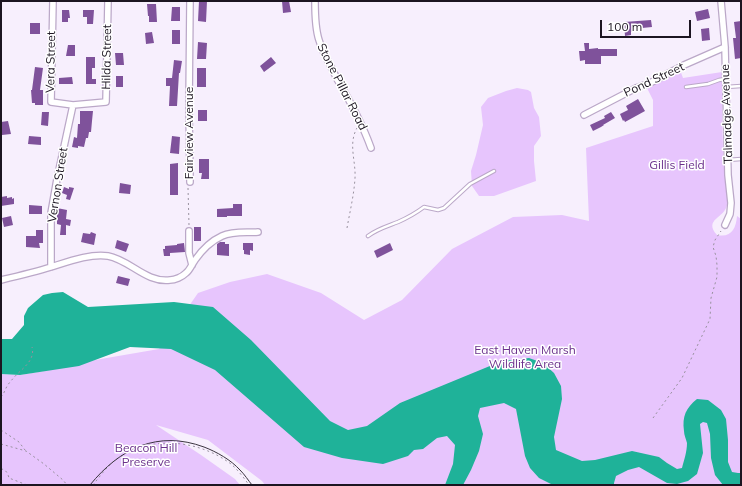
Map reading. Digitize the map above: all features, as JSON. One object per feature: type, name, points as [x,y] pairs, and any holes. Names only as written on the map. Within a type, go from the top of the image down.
[{"type":"street","name":"Vera Street","points":[[52,1],[51,102],[73,105]]},
{"type":"street","name":"Hilda Street","points":[[73,105],[106,102],[108,1]]},
{"type":"street","name":"Fairview Avenue","points":[[190,1],[190,182]]},
{"type":"street","name":"Stone Pillar Road","points":[[315,1],[316,29],[322,51],[361,124],[371,148]]},
{"type":"street","name":"Talmadge Avenue","points":[[722,1],[731,203],[730,214],[725,226]]},
{"type":"street","name":"Pond Street","points":[[584,115],[636,88],[650,83],[684,65],[725,47]]},
{"type":"street","name":"Vernon Street","points":[[51,267],[51,213],[73,105]]},
{"type":"street","points":[[189,231],[189,253],[192,265]]},
{"type":"street","points":[[1,280],[96,256],[110,256],[154,279],[162,281],[176,279],[186,273],[205,248],[213,241],[230,234],[258,232]]},
{"type":"lane","points":[[686,87],[708,84],[726,79]]},
{"type":"lane","points":[[726,87],[741,86]]},
{"type":"lane","points":[[728,160],[741,159]]},
{"type":"lane","points":[[368,236],[412,215],[424,207],[438,210],[444,208],[470,184],[494,171]]},
{"type":"path","points":[[347,228],[355,175],[352,142],[355,131],[361,124]]},
{"type":"path","name":"Fairview Avenue","points":[[189,231],[188,187],[190,182]]},
{"type":"path","points":[[653,418],[682,378],[710,319],[711,298],[717,277],[716,260],[713,248],[718,234],[725,226]]},
{"type":"path","points":[[1,397],[12,378],[28,363],[33,354],[32,346]]},
{"type":"path","points":[[1,430],[19,442],[26,451],[44,464],[67,485]]},
{"type":"path","points":[[93,485],[119,458],[138,449],[163,443],[177,443],[189,444],[210,452],[231,464],[249,485]]},
{"type":"path","points":[[1,444],[26,451]]},
{"type":"path","points":[[1,469],[7,472],[9,478],[27,485]]},
{"type":"green space","name":"East Haven Marsh Wildlife Area","points":[[680,70],[683,78],[722,72],[723,156],[727,205],[723,213],[713,222],[712,225],[713,230],[717,235],[722,236],[732,232],[737,216],[741,219],[741,485],[265,485],[262,481],[208,440],[156,425],[235,479],[240,485],[1,485],[1,374],[20,375],[159,349],[198,293],[230,282],[267,274],[321,293],[364,320],[402,300],[452,249],[513,217],[562,215],[589,221],[586,148],[653,126],[653,100],[646,86]]},
{"type":"green space","points":[[517,88],[531,92],[534,108],[539,117],[541,136],[534,146],[536,181],[494,196],[479,196],[472,186],[471,171],[483,125],[481,107],[488,98]]},
{"type":"shaded area","points":[[63,292],[88,307],[174,302],[213,307],[251,340],[330,421],[348,430],[367,426],[400,403],[502,361],[529,358],[543,363],[554,373],[561,386],[562,399],[554,437],[556,450],[582,461],[595,460],[632,451],[659,457],[677,469],[682,468],[687,443],[684,434],[684,417],[690,406],[697,399],[708,400],[721,410],[726,419],[728,462],[732,472],[741,473],[741,485],[723,485],[715,475],[711,458],[710,434],[707,423],[703,422],[700,424],[703,453],[697,474],[688,481],[677,484],[667,483],[639,467],[628,470],[616,476],[614,485],[553,485],[539,478],[530,468],[525,456],[516,409],[504,403],[480,408],[478,416],[483,434],[479,451],[471,470],[463,485],[445,485],[453,464],[455,445],[447,436],[437,438],[423,449],[414,450],[408,456],[383,464],[342,458],[304,447],[215,370],[171,349],[130,347],[79,366],[20,375],[1,374],[1,339],[12,339],[24,325],[24,316],[28,308],[43,295]]},
{"type":"building","points":[[199,1],[207,1],[206,22],[198,21]]},
{"type":"building","points":[[282,1],[289,1],[291,12],[283,13]]},
{"type":"building","points":[[147,4],[156,4],[157,22],[149,22]]},
{"type":"building","points":[[172,7],[180,7],[180,21],[171,21]]},
{"type":"building","points":[[708,9],[710,18],[697,21],[695,12]]},
{"type":"building","points":[[62,10],[69,10],[70,18],[68,18],[68,22],[62,22]]},
{"type":"building","points":[[83,10],[94,10],[93,24],[87,24],[87,17],[83,17]]},
{"type":"building","points":[[651,20],[652,27],[642,28],[642,30],[631,32],[631,35],[625,36],[624,22]]},
{"type":"building","points":[[741,21],[741,58],[735,59],[733,38],[736,38],[734,22]]},
{"type":"building","points":[[30,23],[40,23],[40,34],[30,34]]},
{"type":"building","points":[[709,28],[710,40],[702,41],[701,29]]},
{"type":"building","points":[[172,30],[180,30],[180,44],[172,44]]},
{"type":"building","points":[[152,32],[154,43],[146,44],[145,33]]},
{"type":"building","points":[[198,42],[207,43],[206,59],[197,59]]},
{"type":"building","points":[[584,43],[589,43],[589,49],[617,49],[617,56],[601,56],[601,64],[585,64],[585,60],[580,61],[579,51],[585,51]]},
{"type":"building","points":[[68,45],[75,45],[75,56],[66,56]]},
{"type":"building","points":[[115,53],[123,53],[124,65],[116,65]]},
{"type":"building","points":[[86,57],[95,57],[95,68],[92,68],[92,79],[96,79],[96,84],[86,84]]},
{"type":"building","points":[[271,57],[276,63],[264,72],[260,66]]},
{"type":"building","points":[[174,60],[182,61],[179,73],[177,106],[169,106],[170,86],[166,86],[166,78],[172,78]]},
{"type":"building","points":[[35,67],[43,68],[40,90],[43,90],[43,105],[35,105],[35,103],[32,103],[31,90]]},
{"type":"building","points":[[197,68],[206,68],[206,87],[197,87]]},
{"type":"building","points":[[116,76],[123,76],[123,87],[116,87]]},
{"type":"building","points":[[72,77],[73,84],[59,84],[59,78]]},
{"type":"building","points":[[638,99],[645,111],[625,122],[624,120],[623,121],[620,114],[628,110],[626,106]]},
{"type":"building","points":[[198,110],[207,110],[207,121],[198,121]]},
{"type":"building","points":[[80,111],[93,111],[91,132],[89,132],[88,138],[86,138],[84,147],[78,146],[78,148],[72,147],[74,137],[77,138],[78,124],[80,124]]},
{"type":"building","points":[[42,112],[49,112],[48,126],[41,125]]},
{"type":"building","points":[[611,112],[615,118],[593,131],[590,125],[605,118],[604,116]]},
{"type":"building","points":[[8,121],[11,134],[2,135],[1,122]]},
{"type":"building","points":[[29,136],[41,137],[41,145],[28,144]]},
{"type":"building","points":[[172,136],[180,137],[179,154],[170,153]]},
{"type":"building","points":[[199,159],[209,159],[209,179],[201,179],[202,173],[199,173]]},
{"type":"building","points":[[178,163],[178,195],[170,195],[170,164]]},
{"type":"building","points":[[120,183],[131,185],[130,194],[119,193]]},
{"type":"building","points":[[64,187],[69,189],[69,187],[74,188],[70,200],[66,199],[67,195],[62,193]]},
{"type":"building","points":[[7,196],[7,198],[14,198],[14,204],[1,206],[1,197]]},
{"type":"building","points":[[233,204],[242,204],[242,216],[217,217],[217,209],[233,208]]},
{"type":"building","points":[[29,205],[42,206],[42,214],[29,214]]},
{"type":"building","points":[[57,208],[67,210],[66,219],[71,220],[70,226],[66,225],[66,235],[60,235],[61,225],[57,224]]},
{"type":"building","points":[[11,216],[13,225],[4,227],[2,218]]},
{"type":"building","points":[[194,227],[201,227],[201,241],[194,241]]},
{"type":"building","points":[[36,230],[43,230],[43,243],[39,243],[40,248],[26,247],[26,236],[36,236]]},
{"type":"building","points":[[91,232],[96,234],[94,245],[81,242],[83,233],[90,234]]},
{"type":"building","points":[[117,240],[129,244],[126,252],[115,248]]},
{"type":"building","points":[[220,242],[229,244],[229,256],[217,255],[217,244]]},
{"type":"building","points":[[184,243],[185,252],[170,253],[170,256],[164,256],[163,249],[165,249],[165,246]]},
{"type":"building","points":[[243,243],[253,243],[253,251],[250,250],[250,255],[244,254]]},
{"type":"building","points":[[390,243],[393,250],[377,258],[374,251]]},
{"type":"building","points":[[118,276],[130,279],[128,286],[116,283]]},
{"type":"tram line","points":[[90,485],[114,461],[127,452],[156,442],[171,441],[187,442],[204,447],[219,454],[236,466],[252,485]]},
{"type":"park label","name":"Gillis Field","points":[[677,165]]},
{"type":"park label","name":"Beacon Hill Preserve","points":[[146,455]]}]
